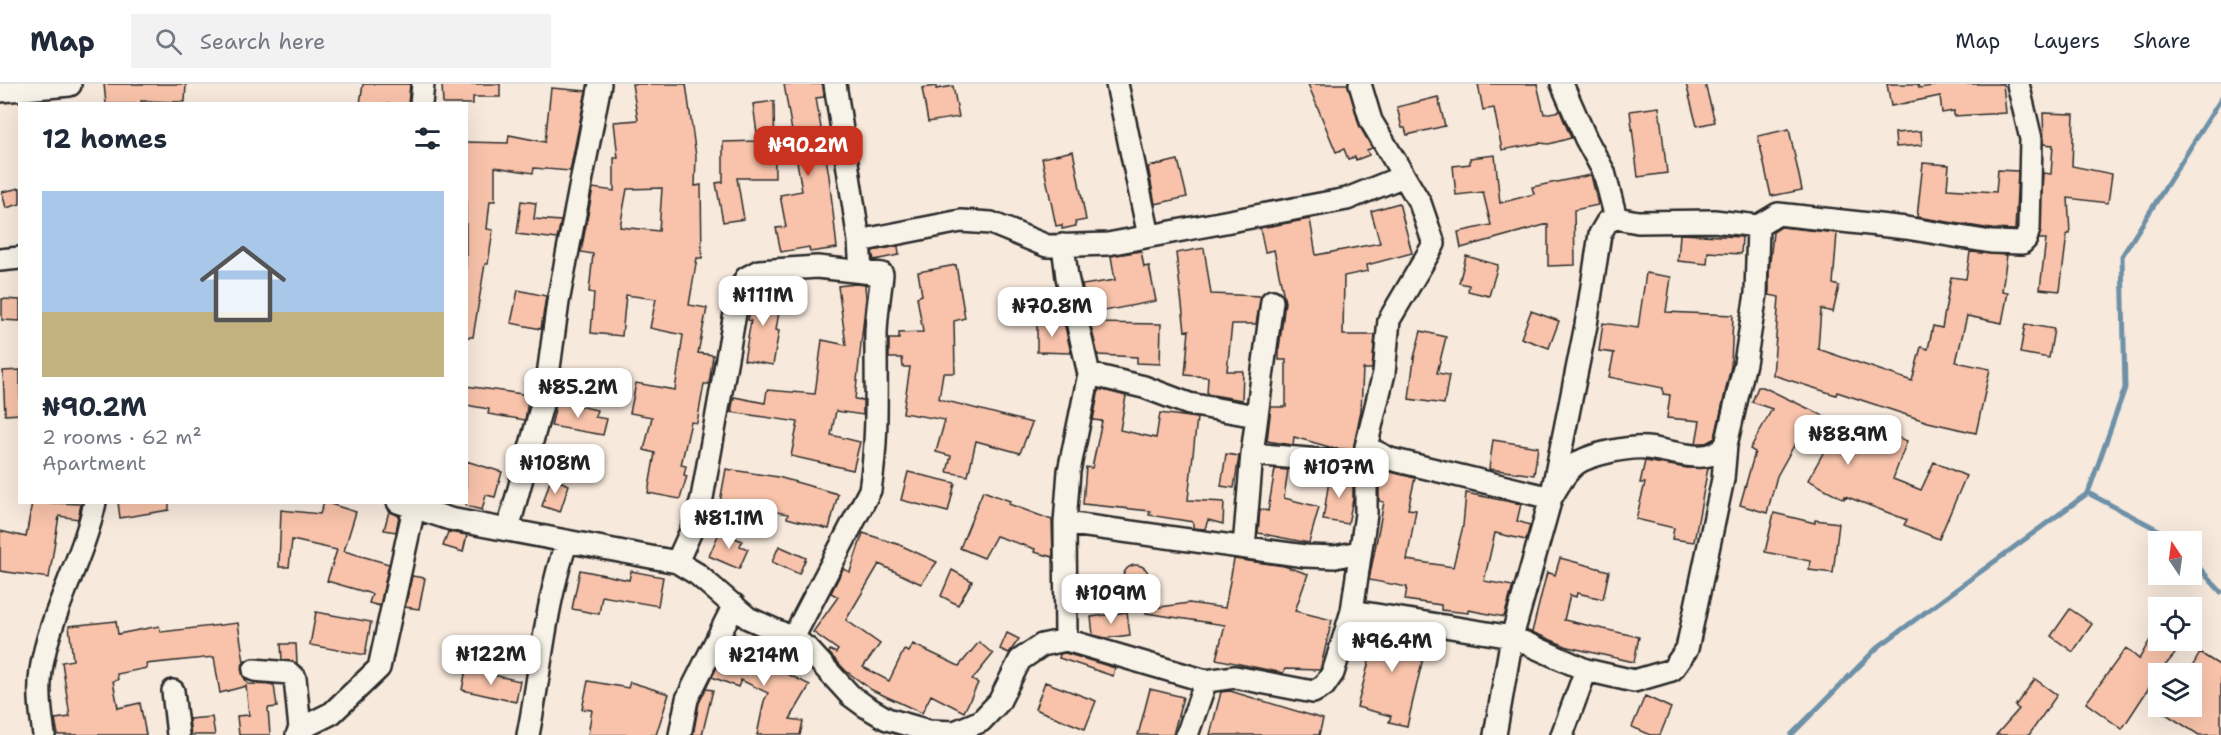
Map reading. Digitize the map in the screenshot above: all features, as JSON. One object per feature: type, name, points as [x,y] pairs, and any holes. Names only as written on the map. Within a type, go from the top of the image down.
[{"type":"street","points":[[421,102],[423,84]]},
{"type":"street","points":[[508,528],[525,455],[546,390],[558,302],[600,84]]},
{"type":"street","points":[[835,84],[859,241],[861,272]]},
{"type":"street","points":[[1117,84],[1149,236]]},
{"type":"street","points":[[254,670],[289,673],[295,678],[299,732],[332,713],[380,668],[406,505],[450,519],[677,561],[698,574],[756,623],[793,638],[808,649],[850,695],[866,706],[887,719],[929,731],[956,732],[981,721],[999,702],[1020,660],[1042,645],[1066,640],[1206,681],[1235,677],[1313,692],[1324,686],[1333,674],[1352,611],[1366,514],[1366,456],[1384,373],[1389,320],[1434,244],[1420,203],[1371,121],[1360,84]]},
{"type":"street","points":[[1562,84],[1586,139],[1604,172],[1616,218]]},
{"type":"street","points":[[1495,735],[1512,637],[1551,498],[1586,326],[1599,234],[1607,222],[1616,218],[1638,222],[1714,222],[1758,226],[1778,214],[1800,215],[1991,242],[2022,243],[2029,229],[2031,139],[2018,84]]},
{"type":"street","points":[[0,91],[71,91]]},
{"type":"street","points":[[859,241],[962,221],[991,223],[1047,246],[1108,244],[1347,199],[1404,176]]},
{"type":"street","points":[[1352,611],[1512,637],[1586,670],[1634,681],[1672,670],[1687,649],[1723,479],[1726,446],[1745,363],[1756,294],[1758,226]]},
{"type":"street","points":[[1063,245],[1067,277],[1089,374],[1069,471],[1065,523],[1066,640]]},
{"type":"street","points":[[0,260],[18,258]]},
{"type":"street","points":[[677,561],[696,520],[702,498],[739,291],[746,278],[759,271],[817,267],[882,274],[875,342],[877,376],[874,468],[870,490],[793,638]]},
{"type":"street","points":[[1244,547],[1256,416],[1272,301]]},
{"type":"street","points":[[1089,374],[1144,387],[1189,404],[1256,416]]},
{"type":"street","points":[[1551,498],[1576,464],[1591,458],[1638,447],[1708,457],[1720,453],[1726,446]]},
{"type":"street","points":[[1252,454],[1366,456],[1390,459],[1551,498]]},
{"type":"street","points":[[44,735],[40,696],[41,670],[47,644],[88,531],[95,504]]},
{"type":"street","points":[[1065,523],[1305,556],[1335,557],[1359,552]]},
{"type":"street","points":[[528,735],[544,636],[567,541]]},
{"type":"street","points":[[681,735],[687,699],[734,605]]},
{"type":"street","points":[[1562,735],[1586,670]]},
{"type":"street","points":[[1187,735],[1206,681]]},
{"type":"street","points":[[173,691],[178,735]]},
{"type":"building","points":[[104,84],[186,84],[185,102],[106,102]]},
{"type":"building","points":[[363,84],[410,84],[408,102],[360,102]]},
{"type":"building","points":[[442,84],[500,84],[500,97],[473,97],[473,104],[443,102]]},
{"type":"building","points":[[632,84],[686,84],[696,156],[695,186],[701,185],[702,258],[697,258],[689,305],[707,308],[698,353],[713,355],[709,384],[704,384],[697,423],[691,422],[681,465],[686,466],[684,475],[687,476],[680,499],[648,493],[655,453],[644,450],[652,417],[630,413],[636,383],[675,390],[683,335],[650,328],[656,299],[626,295],[622,336],[591,333],[594,293],[589,292],[593,254],[581,252],[593,188],[614,191],[614,158],[618,158],[614,122],[638,120]],"holes":[[[662,188],[659,231],[620,227],[627,189]]]},
{"type":"building","points":[[784,84],[823,84],[824,97],[816,98],[829,176],[837,248],[810,252],[809,247],[781,252],[776,228],[786,227],[780,195],[802,191]]},
{"type":"building","points":[[1308,84],[1348,84],[1359,125],[1372,148],[1367,150],[1369,155],[1356,160],[1355,157],[1348,159],[1344,149],[1336,152]]},
{"type":"building","points":[[1478,84],[1537,84],[1544,114],[1560,111],[1571,138],[1549,144],[1540,143],[1502,150],[1494,108],[1483,110]]},
{"type":"building","points":[[1686,84],[1705,84],[1715,122],[1697,126]]},
{"type":"building","points":[[1887,84],[1918,84],[1919,88],[1947,84],[2003,84],[2006,113],[1954,116],[1954,111],[1942,113],[1940,96],[1891,106]]},
{"type":"building","points":[[936,86],[936,89],[953,86],[959,117],[928,122],[922,88]]},
{"type":"building","points":[[551,88],[586,91],[570,171],[534,168],[533,173],[495,167],[495,201],[490,201],[487,229],[493,230],[488,264],[485,264],[473,337],[468,337],[468,142],[508,143],[509,135],[545,142]]},
{"type":"building","points":[[1438,97],[1445,126],[1407,135],[1405,128],[1402,128],[1397,107]]},
{"type":"building","points":[[774,101],[775,178],[737,178],[744,219],[723,222],[716,183],[723,182],[723,142],[758,141],[753,104]]},
{"type":"building","points":[[1659,107],[1667,173],[1638,177],[1630,111]]},
{"type":"building","points":[[2043,113],[2074,114],[2072,166],[2112,174],[2108,203],[2068,198],[2070,234],[2067,234],[2060,291],[2040,289],[2046,239],[2039,239],[2043,173],[2051,174],[2053,145],[2044,144]]},
{"type":"building","points":[[1789,129],[1802,190],[1771,196],[1758,136]]},
{"type":"building","points":[[1921,131],[1922,145],[1896,147],[1895,133]]},
{"type":"building","points":[[1073,151],[1086,220],[1075,222],[1076,226],[1062,229],[1062,225],[1056,226],[1042,158]]},
{"type":"building","points":[[1495,155],[1500,203],[1534,194],[1532,187],[1591,175],[1598,205],[1574,210],[1575,265],[1548,266],[1548,224],[1461,248],[1458,232],[1491,225],[1483,192],[1456,195],[1453,166],[1470,164],[1470,158]]},
{"type":"building","points":[[1178,160],[1187,197],[1155,204],[1148,167]]},
{"type":"building","points":[[1923,163],[1949,165],[1947,189],[1996,192],[1998,170],[2018,171],[2015,230],[1992,229],[1917,217]]},
{"type":"building","points":[[18,188],[18,205],[6,208],[2,192]]},
{"type":"building","points":[[521,201],[536,203],[534,219],[561,221],[557,239],[517,234]]},
{"type":"building","points":[[1399,203],[1412,253],[1367,265],[1368,271],[1344,276],[1343,335],[1375,335],[1372,369],[1363,369],[1361,410],[1353,450],[1333,448],[1294,437],[1293,445],[1267,441],[1271,407],[1286,407],[1286,360],[1279,360],[1285,302],[1274,250],[1265,252],[1260,228],[1310,219],[1316,255],[1380,243],[1371,211]]},
{"type":"building","points":[[1781,227],[1837,233],[1833,284],[1839,286],[1833,312],[1821,309],[1818,349],[1912,381],[1921,347],[1928,349],[1933,326],[1942,328],[1951,277],[1966,279],[1970,252],[2007,255],[2002,291],[2008,292],[2002,323],[1967,316],[1956,362],[1990,369],[1976,433],[1928,422],[1837,392],[1836,395],[1773,375],[1779,297],[1769,295],[1769,272],[1773,232]]},
{"type":"building","points":[[1680,234],[1742,237],[1741,254],[1708,252],[1707,264],[1678,261]]},
{"type":"building","points":[[898,246],[899,255],[874,260],[872,251]]},
{"type":"building","points":[[1204,248],[1211,294],[1261,296],[1256,324],[1232,324],[1227,371],[1243,371],[1242,400],[1207,394],[1208,377],[1185,375],[1189,330],[1185,331],[1176,253]]},
{"type":"building","points":[[1141,251],[1144,267],[1149,266],[1156,301],[1089,314],[1082,285],[1115,280],[1111,256]]},
{"type":"building","points":[[1466,256],[1498,265],[1489,296],[1468,291],[1469,285],[1459,283]]},
{"type":"building","points":[[956,265],[965,318],[954,321],[955,373],[943,373],[939,399],[1032,423],[1020,453],[976,441],[968,476],[947,472],[951,456],[936,452],[945,420],[903,413],[910,367],[903,367],[902,358],[889,358],[889,339],[899,339],[899,333],[923,332],[917,297],[922,295],[918,272]]},
{"type":"building","points":[[1646,273],[1671,277],[1666,312],[1733,315],[1731,366],[1715,438],[1706,443],[1696,443],[1700,421],[1667,418],[1670,395],[1663,394],[1663,388],[1609,377],[1614,353],[1599,351],[1603,323],[1638,328]]},
{"type":"building","points":[[865,285],[866,298],[855,399],[863,400],[863,415],[836,411],[831,435],[860,442],[853,470],[791,456],[798,422],[731,412],[734,397],[765,403],[767,390],[815,394],[822,340],[846,345],[838,286]]},
{"type":"building","points":[[755,288],[782,293],[773,365],[744,360],[751,321],[748,320]]},
{"type":"building","points":[[518,290],[546,296],[541,329],[511,323]]},
{"type":"building","points":[[2,299],[18,300],[18,321],[2,320]]},
{"type":"building","points":[[1531,311],[1559,321],[1549,348],[1521,338]]},
{"type":"building","points":[[1037,322],[1064,322],[1071,353],[1037,352]]},
{"type":"building","points":[[1090,323],[1161,324],[1160,364],[1137,363],[1137,357],[1098,355]]},
{"type":"building","points":[[2025,324],[2054,329],[2049,358],[2020,353]]},
{"type":"building","points":[[1421,331],[1446,337],[1437,373],[1449,375],[1444,404],[1409,399],[1414,358]]},
{"type":"building","points":[[18,370],[18,414],[5,415],[3,371]]},
{"type":"building","points":[[468,386],[529,395],[525,420],[488,414],[489,409],[468,405]]},
{"type":"building","points":[[1758,387],[1763,387],[1843,425],[1845,418],[1907,441],[1893,479],[1921,490],[1934,462],[1966,476],[1939,539],[1904,525],[1907,520],[1845,496],[1844,499],[1808,480],[1827,446],[1801,433],[1777,476],[1767,513],[1740,505],[1755,452],[1750,449],[1772,409],[1752,402]]},
{"type":"building","points":[[1099,389],[1126,396],[1120,430],[1156,438],[1160,413],[1197,418],[1188,500],[1224,502],[1223,524],[1208,520],[1205,529],[1193,528],[1193,522],[1149,515],[1150,511],[1083,504],[1086,467],[1092,468],[1102,421],[1093,420]]},
{"type":"building","points":[[557,401],[597,410],[595,417],[607,419],[603,435],[551,426]]},
{"type":"building","points":[[1493,440],[1538,447],[1534,475],[1489,469]]},
{"type":"building","points":[[1226,454],[1239,456],[1234,488],[1221,486]]},
{"type":"building","points":[[1645,461],[1687,468],[1708,468],[1694,542],[1672,539],[1674,528],[1636,519],[1645,483],[1640,483]]},
{"type":"building","points":[[468,462],[502,472],[495,497],[486,495],[482,510],[466,506],[468,504]]},
{"type":"building","points":[[726,469],[778,477],[838,494],[829,529],[787,518],[788,514],[720,502]]},
{"type":"building","points":[[1275,469],[1288,470],[1284,498],[1319,507],[1309,543],[1258,533],[1260,509],[1268,511]]},
{"type":"building","points":[[1387,471],[1415,478],[1408,509],[1416,510],[1407,560],[1453,567],[1463,526],[1466,493],[1521,504],[1517,521],[1530,525],[1526,540],[1495,533],[1484,581],[1513,586],[1504,617],[1468,610],[1468,613],[1441,610],[1441,605],[1405,600],[1407,587],[1369,580],[1384,502],[1379,501],[1379,478],[1385,479]]},
{"type":"building","points":[[908,472],[955,483],[948,512],[901,500]]},
{"type":"building","points":[[1330,474],[1353,476],[1353,499],[1348,524],[1323,520]]},
{"type":"building","points":[[551,478],[569,485],[560,512],[542,506]]},
{"type":"building","points":[[983,491],[1010,501],[1009,504],[1052,520],[1053,557],[1034,552],[1035,549],[996,536],[984,558],[960,548]]},
{"type":"building","points":[[32,504],[81,504],[78,519],[59,516],[49,578],[0,571],[0,531],[26,537]]},
{"type":"building","points":[[118,504],[169,504],[169,510],[120,518]]},
{"type":"building","points":[[323,504],[356,512],[344,551],[389,564],[380,606],[369,603],[372,594],[327,581],[337,550],[292,540],[289,567],[279,567],[281,510],[320,514]]},
{"type":"building","points":[[389,511],[399,516],[396,532],[384,530]]},
{"type":"building","points":[[1774,513],[1815,523],[1815,520],[1839,523],[1833,573],[1809,570],[1810,561],[1765,552]]},
{"type":"building","points":[[720,531],[742,541],[740,546],[748,549],[739,569],[709,556]]},
{"type":"building","points":[[448,532],[467,535],[463,552],[443,546]]},
{"type":"building","points":[[863,533],[900,545],[937,562],[921,584],[879,564],[846,620],[880,644],[863,667],[889,681],[904,650],[909,652],[913,644],[959,666],[979,642],[993,654],[972,680],[978,683],[964,712],[931,695],[922,713],[872,690],[846,671],[829,653],[830,650],[836,653],[838,650],[813,632],[838,597],[831,593],[843,569],[850,572]]},
{"type":"building","points":[[779,546],[806,558],[799,574],[772,562]]},
{"type":"building","points":[[1560,558],[1609,571],[1603,599],[1577,593],[1576,597],[1570,595],[1564,620],[1639,637],[1634,662],[1568,647],[1532,632],[1547,572],[1555,575]]},
{"type":"building","points":[[1234,559],[1284,566],[1308,574],[1295,611],[1332,620],[1320,670],[1285,669],[1283,673],[1216,659],[1225,625],[1146,613],[1146,609],[1189,603],[1225,608]]},
{"type":"building","points":[[1136,565],[1145,569],[1149,578],[1145,587],[1136,591],[1127,587],[1123,578],[1127,569]]},
{"type":"building","points":[[580,570],[629,580],[631,571],[663,577],[658,606],[602,596],[599,614],[572,609]]},
{"type":"building","points":[[952,570],[972,581],[958,605],[941,596]]},
{"type":"building","points":[[412,576],[425,578],[419,609],[405,607]]},
{"type":"building","points":[[2070,609],[2092,624],[2073,652],[2051,636]]},
{"type":"building","points":[[316,612],[371,622],[365,655],[310,645]]},
{"type":"building","points":[[1127,612],[1130,635],[1106,638],[1093,635],[1091,617]]},
{"type":"building","points":[[116,621],[118,634],[159,626],[161,632],[238,623],[244,662],[241,668],[243,676],[248,684],[274,685],[277,707],[268,708],[270,735],[239,735],[237,716],[249,715],[246,686],[220,693],[214,657],[146,664],[147,668],[117,674],[118,680],[113,681],[118,708],[140,703],[146,735],[58,735],[55,719],[70,717],[62,662],[73,660],[69,626]]},
{"type":"building","points":[[1370,627],[1428,637],[1407,726],[1389,722],[1391,716],[1357,707],[1372,650],[1365,648]]},
{"type":"building","points":[[1007,633],[1019,639],[1009,653],[1000,649]]},
{"type":"building","points":[[734,634],[756,643],[751,656],[810,685],[790,719],[803,721],[800,735],[757,735],[764,701],[768,693],[741,680],[738,687],[712,677]]},
{"type":"building","points":[[2148,643],[2148,651],[2177,651],[2167,663],[2148,663],[2148,689],[2122,729],[2086,703],[2126,648],[2139,659]]},
{"type":"building","points":[[281,644],[296,644],[297,663],[282,660]]},
{"type":"building","points":[[1065,653],[1115,668],[1113,676],[1059,658],[1060,654]]},
{"type":"building","points":[[2200,653],[2221,666],[2221,735],[2199,735],[2170,717],[2202,717],[2202,663],[2194,663]]},
{"type":"building","points":[[466,669],[520,681],[516,702],[462,690]]},
{"type":"building","points":[[2035,679],[2057,695],[2029,735],[1996,735],[2019,709],[2015,706]]},
{"type":"building","points":[[588,681],[628,688],[630,682],[669,694],[656,735],[588,735],[592,710],[582,709]]},
{"type":"building","points":[[1045,682],[1096,701],[1085,729],[1035,709]]},
{"type":"building","points":[[706,689],[713,690],[702,735],[693,735],[699,703]]},
{"type":"building","points":[[1150,689],[1183,697],[1173,735],[1138,735]]},
{"type":"building","points":[[1230,691],[1323,719],[1319,735],[1210,735],[1221,692]]},
{"type":"building","points":[[1645,696],[1671,708],[1660,735],[1651,735],[1632,727]]},
{"type":"building","points":[[212,717],[215,735],[191,735],[189,719]]},
{"type":"waterway","points":[[1791,735],[1878,647],[2088,493],[2125,388],[2122,256],[2221,99]]},
{"type":"waterway","points":[[2088,493],[2160,531]]},
{"type":"waterway","points":[[2202,571],[2221,592]]}]
